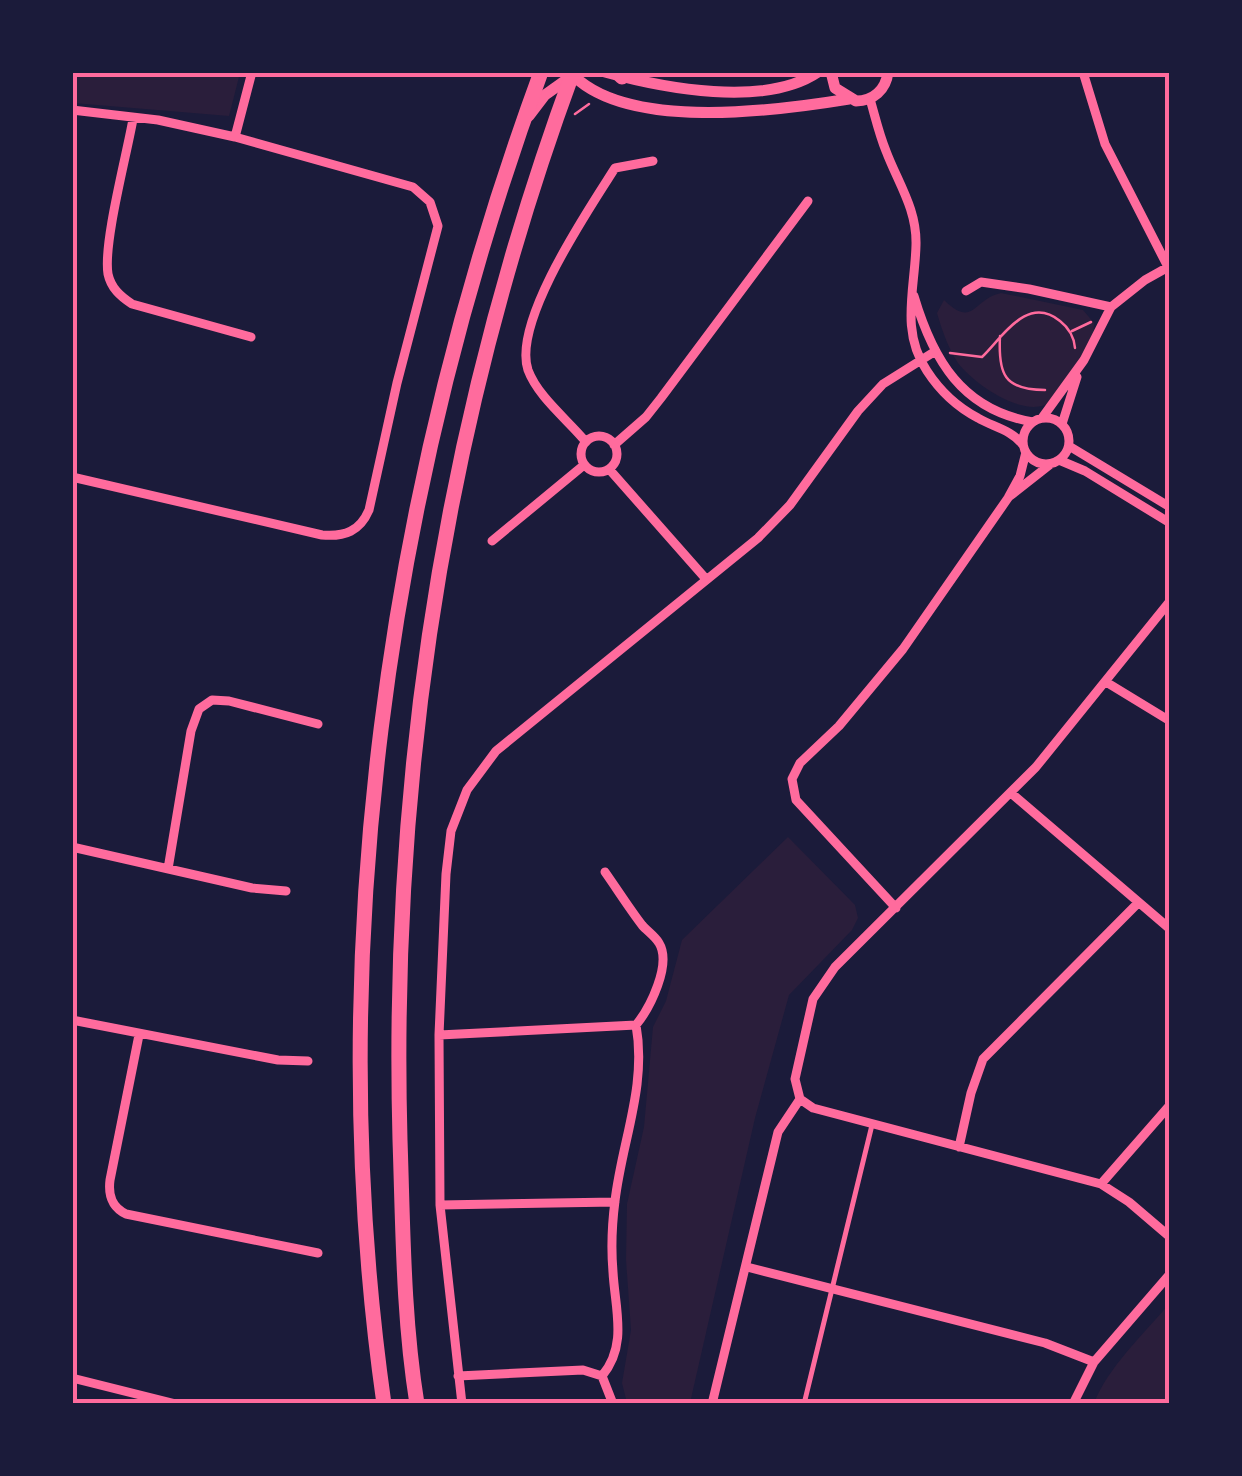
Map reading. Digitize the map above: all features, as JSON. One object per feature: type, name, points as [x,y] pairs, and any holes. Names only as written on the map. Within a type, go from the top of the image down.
[{"type":"highway","points":[[384,1404],[368,1242],[362,1071],[366,899],[378,762],[398,614],[428,458],[464,310],[540,72]]},
{"type":"highway","points":[[417,1404],[403,1240],[398,1054],[401,899],[418,716],[460,456],[496,305],[573,73]]},
{"type":"street","points":[[235,137],[252,72]]},
{"type":"street","points":[[604,72],[700,90],[800,84],[818,72]]},
{"type":"street","points":[[831,72],[835,88],[849,100]]},
{"type":"street","points":[[520,128],[545,95],[573,73],[589,92],[614,99],[687,112],[726,113],[870,99],[884,88],[888,72]]},
{"type":"street","points":[[896,908],[796,800],[792,779],[800,763],[840,726],[904,650],[1008,498],[1020,476],[1025,432],[1038,420],[1080,360],[1111,307],[1169,267],[1105,144],[1083,72]]},
{"type":"street","points":[[870,99],[886,150],[914,213],[916,244],[910,318],[912,340],[920,360],[944,393],[960,407],[1017,436],[1034,461],[1056,462],[1084,471],[1170,523]]},
{"type":"street","points":[[72,110],[158,120],[235,137],[413,187],[423,193],[436,214],[435,240],[365,520],[348,534],[322,536],[72,477]]},
{"type":"street","points":[[134,119],[109,246],[112,286],[132,304],[250,338]]},
{"type":"street","points":[[586,442],[534,382],[526,346],[549,280],[571,236],[615,168],[653,161]]},
{"type":"street","points":[[614,445],[661,398],[808,201]]},
{"type":"street","points":[[966,291],[981,282],[1111,307]]},
{"type":"street","points":[[912,288],[934,352],[958,383],[981,403],[1011,418],[1062,424]]},
{"type":"street","points":[[462,1404],[440,1206],[438,1036],[451,831],[467,790],[496,751],[758,538],[790,505],[858,411],[883,384],[934,352]]},
{"type":"street","points":[[1008,498],[1056,462],[1068,446],[1068,434],[1062,424],[1080,360]]},
{"type":"street","points":[[604,438],[614,445],[616,455],[609,468],[593,472],[584,465],[581,453],[586,442],[604,438]]},
{"type":"street","points":[[1068,446],[1170,506]]},
{"type":"street","points":[[492,541],[584,465]]},
{"type":"street","points":[[609,468],[706,579]]},
{"type":"street","points":[[1170,602],[1011,793],[835,966],[813,999],[794,1079],[800,1099],[813,1108],[1101,1184],[1170,1236]]},
{"type":"street","points":[[1106,682],[1170,721]]},
{"type":"street","points":[[195,694],[206,704]]},
{"type":"street","points":[[168,869],[191,731],[194,718],[206,704],[212,700],[229,701],[318,724]]},
{"type":"street","points":[[1011,793],[1170,929]]},
{"type":"street","points":[[72,847],[252,888],[286,890]]},
{"type":"street","points":[[602,1376],[620,1344],[612,1268],[615,1202],[639,1082],[641,1052],[636,1025],[647,1011],[657,986],[663,955],[659,942],[605,872]]},
{"type":"street","points":[[959,1147],[983,1059],[1138,903]]},
{"type":"street","points":[[72,1020],[139,1036],[278,1060],[308,1061]]},
{"type":"street","points":[[438,1036],[636,1025]]},
{"type":"street","points":[[139,1036],[112,1168],[111,1198],[126,1214],[318,1252]]},
{"type":"street","points":[[712,1404],[778,1132],[800,1099]]},
{"type":"street","points":[[1101,1184],[1165,1118],[1170,1105]]},
{"type":"street","points":[[99,1201],[111,1198]]},
{"type":"street","points":[[440,1206],[615,1202]]},
{"type":"street","points":[[746,1267],[1046,1342],[1094,1362]]},
{"type":"street","points":[[1073,1404],[1094,1362],[1170,1274]]},
{"type":"street","points":[[458,1376],[583,1370],[602,1376],[614,1404]]},
{"type":"street","points":[[72,1378],[176,1404]]},
{"type":"lane","points":[[804,1404],[872,1124]]},
{"type":"path","points":[[568,126],[578,110],[591,103],[611,107],[614,99]]},
{"type":"path","points":[[934,352],[982,356],[1016,320],[1040,313],[1056,317],[1071,332],[1080,360]]},
{"type":"path","points":[[1071,332],[1088,322],[1104,322]]},
{"type":"path","points":[[1000,336],[1000,368],[1007,379],[1022,390],[1057,386]]},
{"type":"shaded area","points":[[73,72],[240,73],[229,116],[73,103]]},
{"type":"shaded area","points":[[1001,293],[1083,310],[1094,323],[1085,354],[1051,402],[1028,406],[1001,397],[976,380],[951,351],[937,313],[944,300],[968,312]]},
{"type":"shaded area","points":[[788,837],[855,905],[858,918],[852,930],[789,995],[755,1118],[690,1403],[627,1403],[622,1383],[631,1330],[627,1204],[644,1127],[653,1027],[666,1001],[682,940]]},
{"type":"shaded area","points":[[1169,1304],[1169,1403],[1094,1403],[1117,1364]]}]
